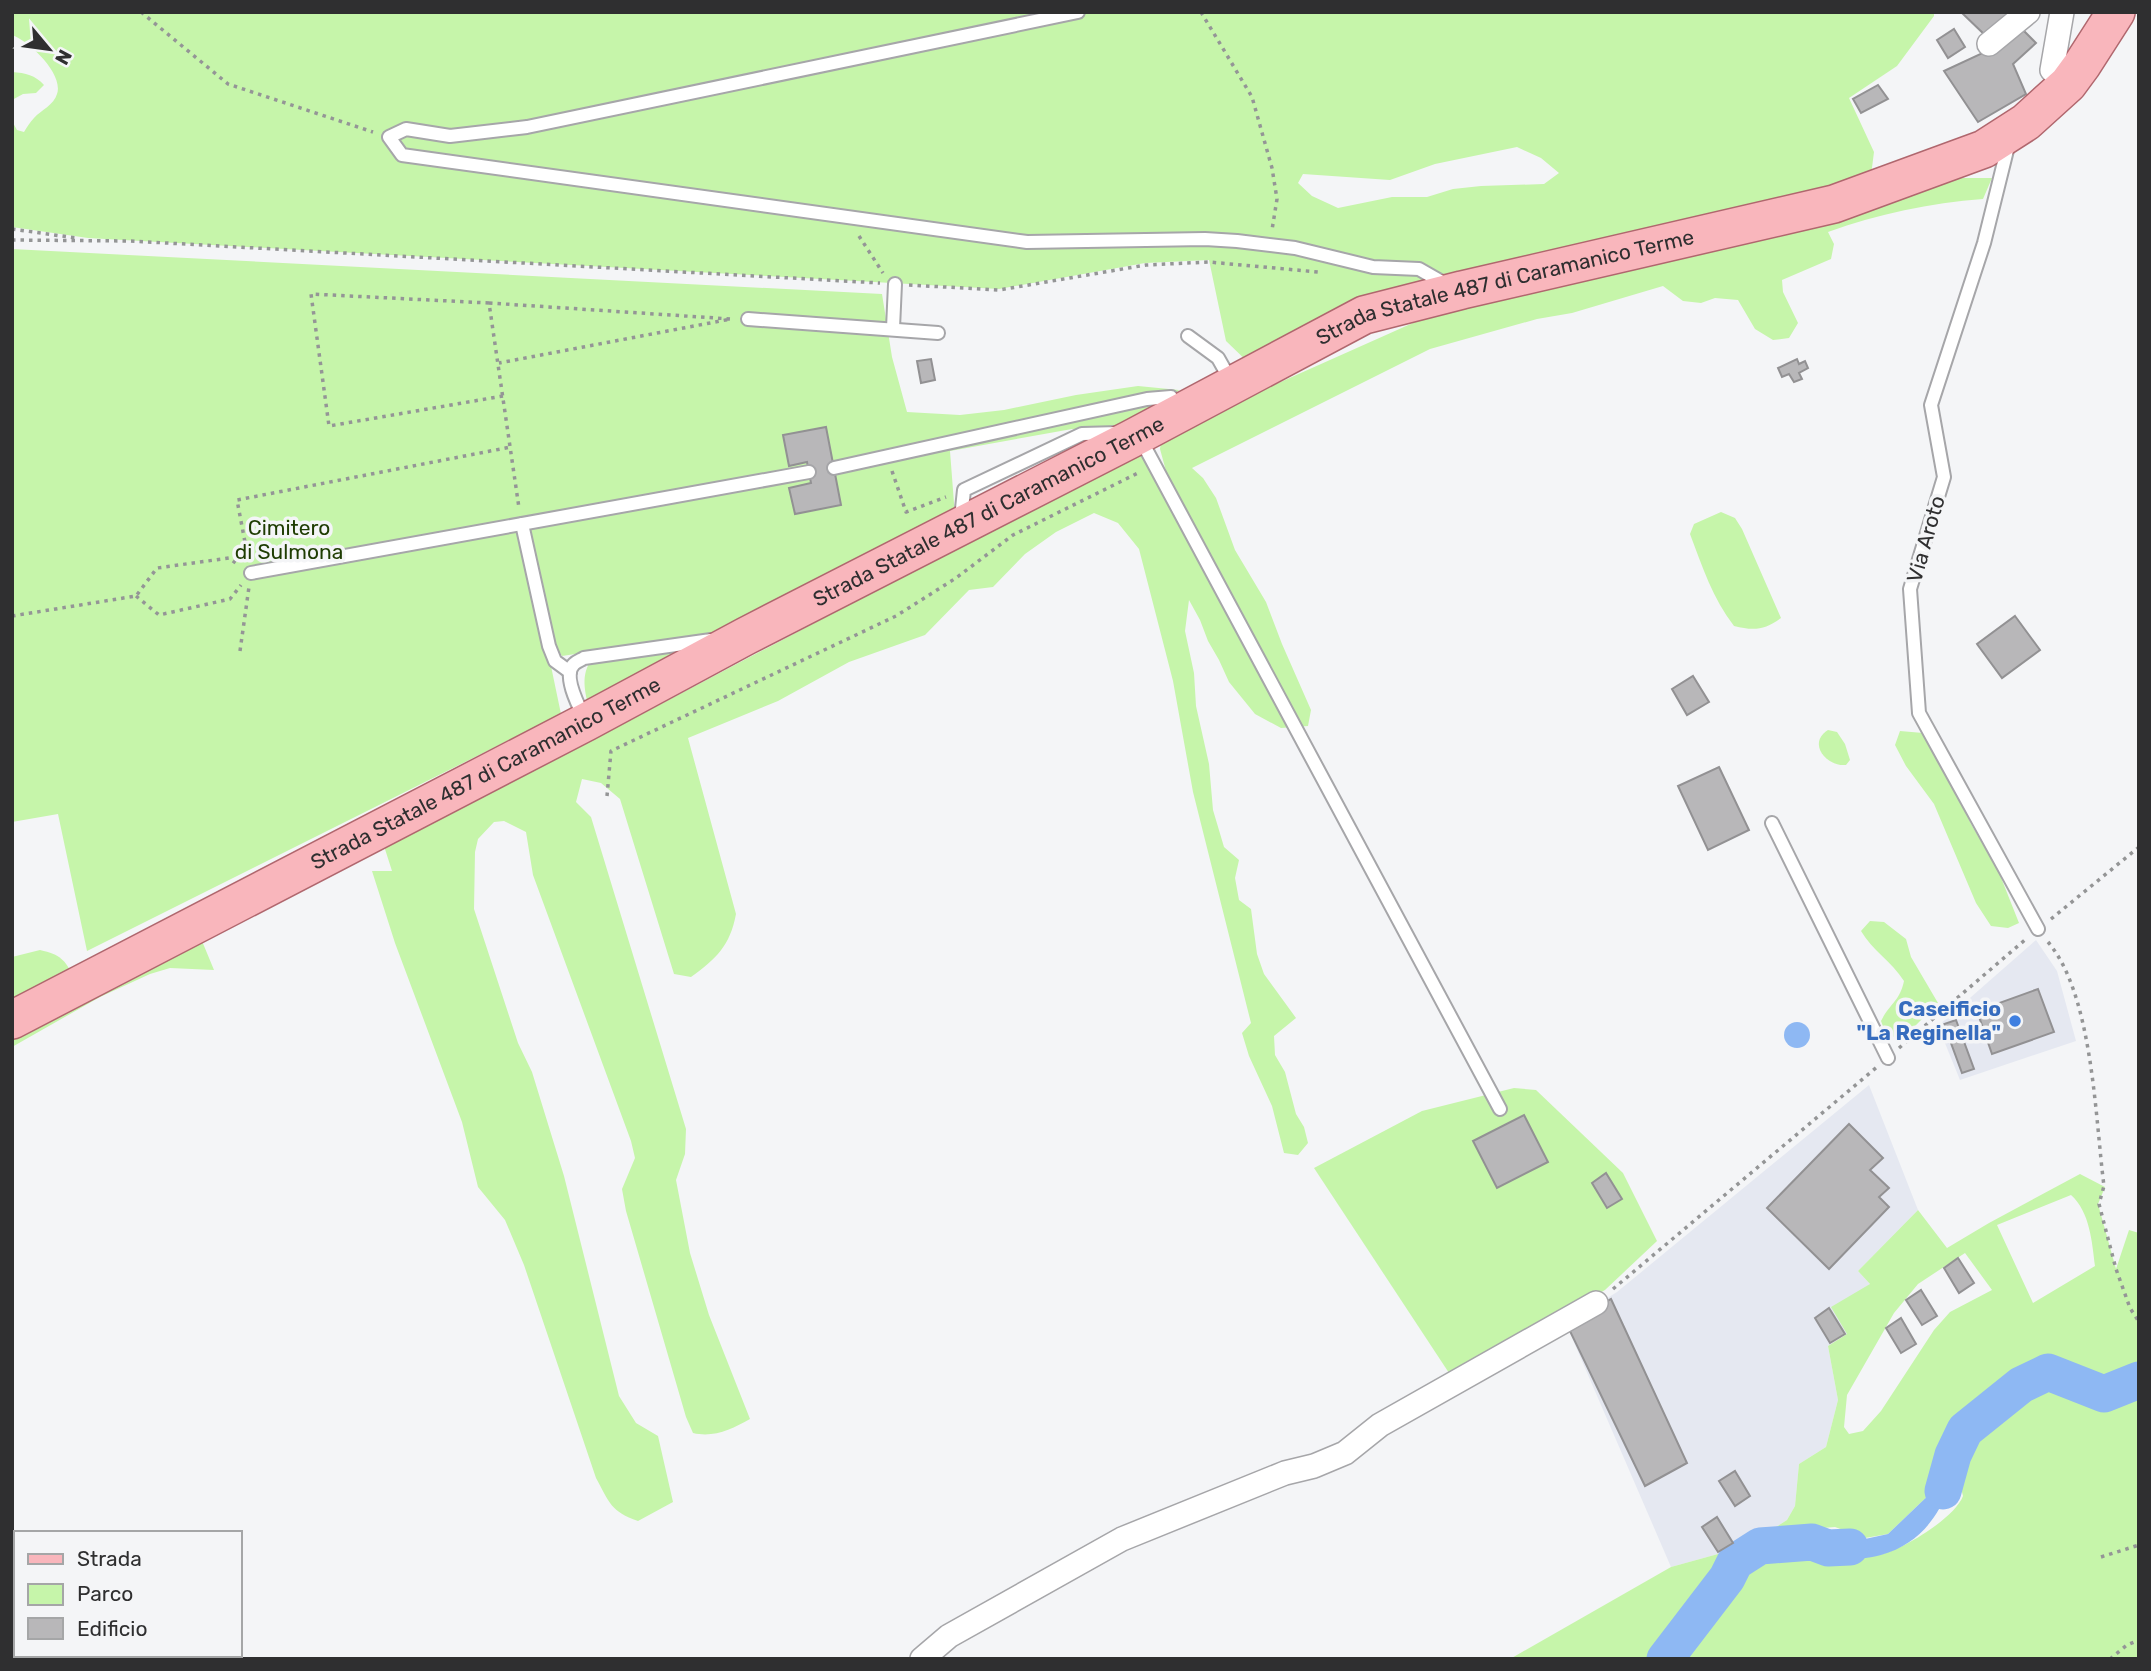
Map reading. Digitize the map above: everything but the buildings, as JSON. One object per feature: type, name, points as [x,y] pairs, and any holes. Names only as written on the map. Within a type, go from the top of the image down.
[{"type":"main road","name":"Strada Statale 487 di Caramanico Terme","points":[[12,1020],[960,527],[1141,446],[1181,412],[1364,315],[1834,204],[1984,149],[2012,132],[2068,85],[2116,12]]},
{"type":"street","points":[[1989,44],[2028,12]]},
{"type":"street","points":[[2062,12],[2052,70],[2068,85]]},
{"type":"street","points":[[922,1659],[949,1636],[1122,1539],[1345,1453],[1380,1425],[1596,1303]]},
{"type":"lane","points":[[1078,12],[527,127],[450,136],[406,129],[388,137],[402,155],[1027,242],[1205,239],[1295,248],[1373,267],[1419,269],[1462,290]]},
{"type":"lane","name":"Via Aroto","points":[[2012,132],[1984,243],[1931,405],[1944,477],[1910,589],[1919,713],[2038,929]]},
{"type":"lane","points":[[893,328],[895,284]]},
{"type":"lane","points":[[748,318],[938,333]]},
{"type":"lane","points":[[1188,337],[1218,358],[1233,385]]},
{"type":"lane","points":[[834,468],[1147,399],[1171,397],[1181,412]]},
{"type":"lane","points":[[960,527],[964,489],[1082,434],[1122,433],[1141,446],[1500,1109]]},
{"type":"lane","points":[[251,573],[809,472]]},
{"type":"lane","points":[[522,524],[549,646],[555,661],[570,672]]},
{"type":"lane","points":[[586,722],[571,685],[570,672],[573,665],[584,658],[746,636]]},
{"type":"lane","points":[[1772,823],[1888,1058]]},
{"type":"path","points":[[141,12],[228,84],[388,137]]},
{"type":"path","points":[[1200,12],[1252,97],[1272,168],[1277,199],[1271,224],[1276,246]]},
{"type":"path","points":[[12,240],[88,239],[881,283],[882,268],[859,235],[840,221],[841,216]]},
{"type":"path","points":[[12,229],[88,239]]},
{"type":"path","points":[[895,284],[999,290],[1146,265],[1209,262],[1326,273]]},
{"type":"path","points":[[498,363],[731,319],[311,294],[329,426],[503,396]]},
{"type":"path","points":[[489,303],[522,524]]},
{"type":"path","points":[[607,796],[611,751],[896,616],[956,578],[1141,446]]},
{"type":"path","points":[[240,651],[251,573],[237,500],[510,447]]},
{"type":"path","points":[[887,456],[906,512],[964,489]]},
{"type":"path","points":[[12,616],[136,596],[157,568],[229,558],[251,573]]},
{"type":"path","points":[[136,596],[159,615],[230,599],[251,573]]},
{"type":"path","points":[[1596,1303],[2038,929],[2139,847]]},
{"type":"path","points":[[2038,929],[2055,950],[2072,982],[2088,1050],[2104,1186],[2099,1204],[2116,1269],[2130,1308],[2139,1322]]},
{"type":"path","points":[[2101,1557],[2139,1545]]},
{"type":"path","points":[[2110,1659],[2127,1645],[2139,1640]]},
{"type":"shaded area","points":[[2036,940],[2057,971],[2076,1041],[1960,1080],[1938,1026]]},
{"type":"shaded area","points":[[1869,1085],[1918,1210],[1858,1271],[1870,1284],[1847,1334],[1828,1346],[1838,1400],[1826,1447],[1799,1464],[1795,1506],[1787,1520],[1776,1527],[1761,1530],[1718,1554],[1671,1567],[1566,1324],[1617,1292]]},
{"type":"green space","points":[[12,12],[1934,12],[1934,16],[1897,66],[1849,98],[1874,152],[1869,191],[1462,290],[1254,368],[1226,341],[1209,260],[1145,263],[999,289],[88,238],[12,227],[12,121],[17,130],[24,132],[34,118],[53,101],[58,86],[44,59],[12,35]],"holes":[[[1517,147],[1541,158],[1559,173],[1544,184],[1453,189],[1427,197],[1392,197],[1338,208],[1312,196],[1298,183],[1303,174],[1390,180],[1435,164]]]},
{"type":"green space","points":[[12,72],[30,75],[44,85],[36,93],[23,94],[12,100]]},
{"type":"green space","points":[[1953,178],[1992,178],[1983,199],[1904,210],[1828,232],[1834,244],[1831,259],[1782,280],[1783,292],[1798,323],[1789,338],[1773,340],[1755,329],[1738,300],[1715,298],[1701,303],[1683,301],[1663,286],[1572,313],[1537,319],[1430,349],[1192,468],[1203,478],[1216,498],[1235,550],[1266,602],[1311,710],[1308,726],[1281,728],[1255,714],[1229,682],[1189,600],[1185,631],[1194,673],[1196,706],[1209,764],[1213,810],[1224,847],[1239,860],[1235,878],[1239,900],[1251,909],[1257,954],[1264,974],[1296,1018],[1274,1036],[1275,1055],[1285,1072],[1296,1114],[1304,1127],[1308,1143],[1298,1155],[1284,1153],[1272,1106],[1249,1056],[1242,1033],[1251,1023],[1193,792],[1173,681],[1139,549],[1118,523],[1094,513],[1056,532],[1025,554],[993,587],[969,590],[925,635],[849,662],[778,701],[688,738],[736,914],[730,935],[721,951],[691,977],[674,974],[620,799],[601,783],[582,779],[576,802],[591,817],[686,1129],[685,1154],[676,1180],[690,1253],[709,1315],[750,1419],[730,1429],[708,1434],[693,1433],[686,1417],[626,1211],[622,1189],[635,1158],[631,1141],[533,875],[526,832],[504,821],[494,822],[478,839],[475,852],[474,909],[518,1043],[532,1072],[564,1176],[619,1396],[636,1423],[658,1436],[673,1502],[638,1521],[616,1510],[596,1478],[524,1265],[505,1220],[478,1187],[462,1122],[395,943],[372,871],[392,871],[384,846],[591,741],[1140,451],[1152,476],[1166,471],[1160,449],[1161,441],[1265,389],[1433,314]]},
{"type":"green space","name":"Cimitero di Sulmona","points":[[12,249],[882,294],[892,357],[907,412],[960,415],[1004,410],[1138,386],[1179,390],[1164,410],[1131,429],[1072,429],[950,451],[955,516],[747,628],[562,656],[554,645],[547,647],[561,714],[87,951],[58,814],[12,822]]},
{"type":"green space","points":[[1721,512],[1735,518],[1742,529],[1781,618],[1770,625],[1753,629],[1734,626],[1709,582],[1690,534],[1694,524]]},
{"type":"green space","points":[[711,646],[590,713],[585,674],[590,662]]},
{"type":"green space","points":[[1828,730],[1837,732],[1845,744],[1850,760],[1846,765],[1832,762],[1822,753],[1819,741]]},
{"type":"green space","points":[[1900,731],[1923,733],[1935,748],[1971,824],[1998,870],[2019,923],[2008,928],[1991,926],[1976,903],[1934,804],[1906,766],[1895,745]]},
{"type":"green space","points":[[1870,921],[1884,922],[1906,939],[1911,957],[1938,1003],[1911,1030],[1897,1038],[1886,1034],[1881,1021],[1900,993],[1904,981],[1861,931]]},
{"type":"green space","points":[[202,941],[214,970],[170,968],[150,974],[100,997],[12,1047],[12,1037]]},
{"type":"green space","points":[[40,950],[61,959],[74,977],[12,1007],[12,957]]},
{"type":"green space","points":[[1514,1088],[1536,1090],[1623,1173],[1657,1241],[1605,1290],[1451,1376],[1314,1168],[1422,1111]]},
{"type":"green space","points":[[2080,1174],[2105,1187],[2098,1204],[2116,1269],[2129,1230],[2139,1233],[2139,1659],[1510,1659],[1671,1567],[1718,1554],[1761,1530],[1776,1527],[1787,1520],[1795,1506],[1799,1464],[1826,1447],[1838,1400],[1828,1346],[1847,1334],[1831,1307],[1870,1284],[1858,1271],[1918,1210],[1947,1248]],"holes":[[[2071,1195],[2086,1219],[2095,1266],[2033,1303],[1997,1225]],[[1965,1253],[1992,1290],[1950,1312],[1934,1330],[1881,1411],[1863,1431],[1849,1434],[1844,1427],[1847,1395],[1894,1313],[1918,1284]],[[1942,1457],[1955,1474],[1952,1485],[1962,1492],[1963,1496],[1958,1505],[1939,1523],[1900,1547],[1878,1555],[1836,1559],[1811,1559],[1801,1549],[1803,1536],[1810,1529],[1835,1527],[1865,1538],[1888,1534],[1935,1489]]]},
{"type":"water","points":[[1797,1022],[1806,1026],[1810,1035],[1806,1044],[1797,1048],[1788,1044],[1784,1035],[1788,1026]]},
{"type":"water","points":[[1952,1444],[1962,1444],[1946,1497],[1927,1526],[1914,1538],[1899,1548],[1864,1558],[1811,1559],[1801,1549],[1802,1541],[1807,1537],[1842,1544],[1888,1534],[1935,1489],[1942,1457]]},
{"type":"waterway","points":[[1943,1491],[1953,1455],[1965,1430],[2021,1385],[2048,1372],[2104,1394],[2139,1380]]},
{"type":"waterway","points":[[1665,1659],[1727,1578],[1735,1562],[1760,1546],[1812,1542],[1828,1548],[1850,1547]]},
{"type":"place","name":"Caseificio \"La Reginella\"","points":[[2015,1021]]}]
